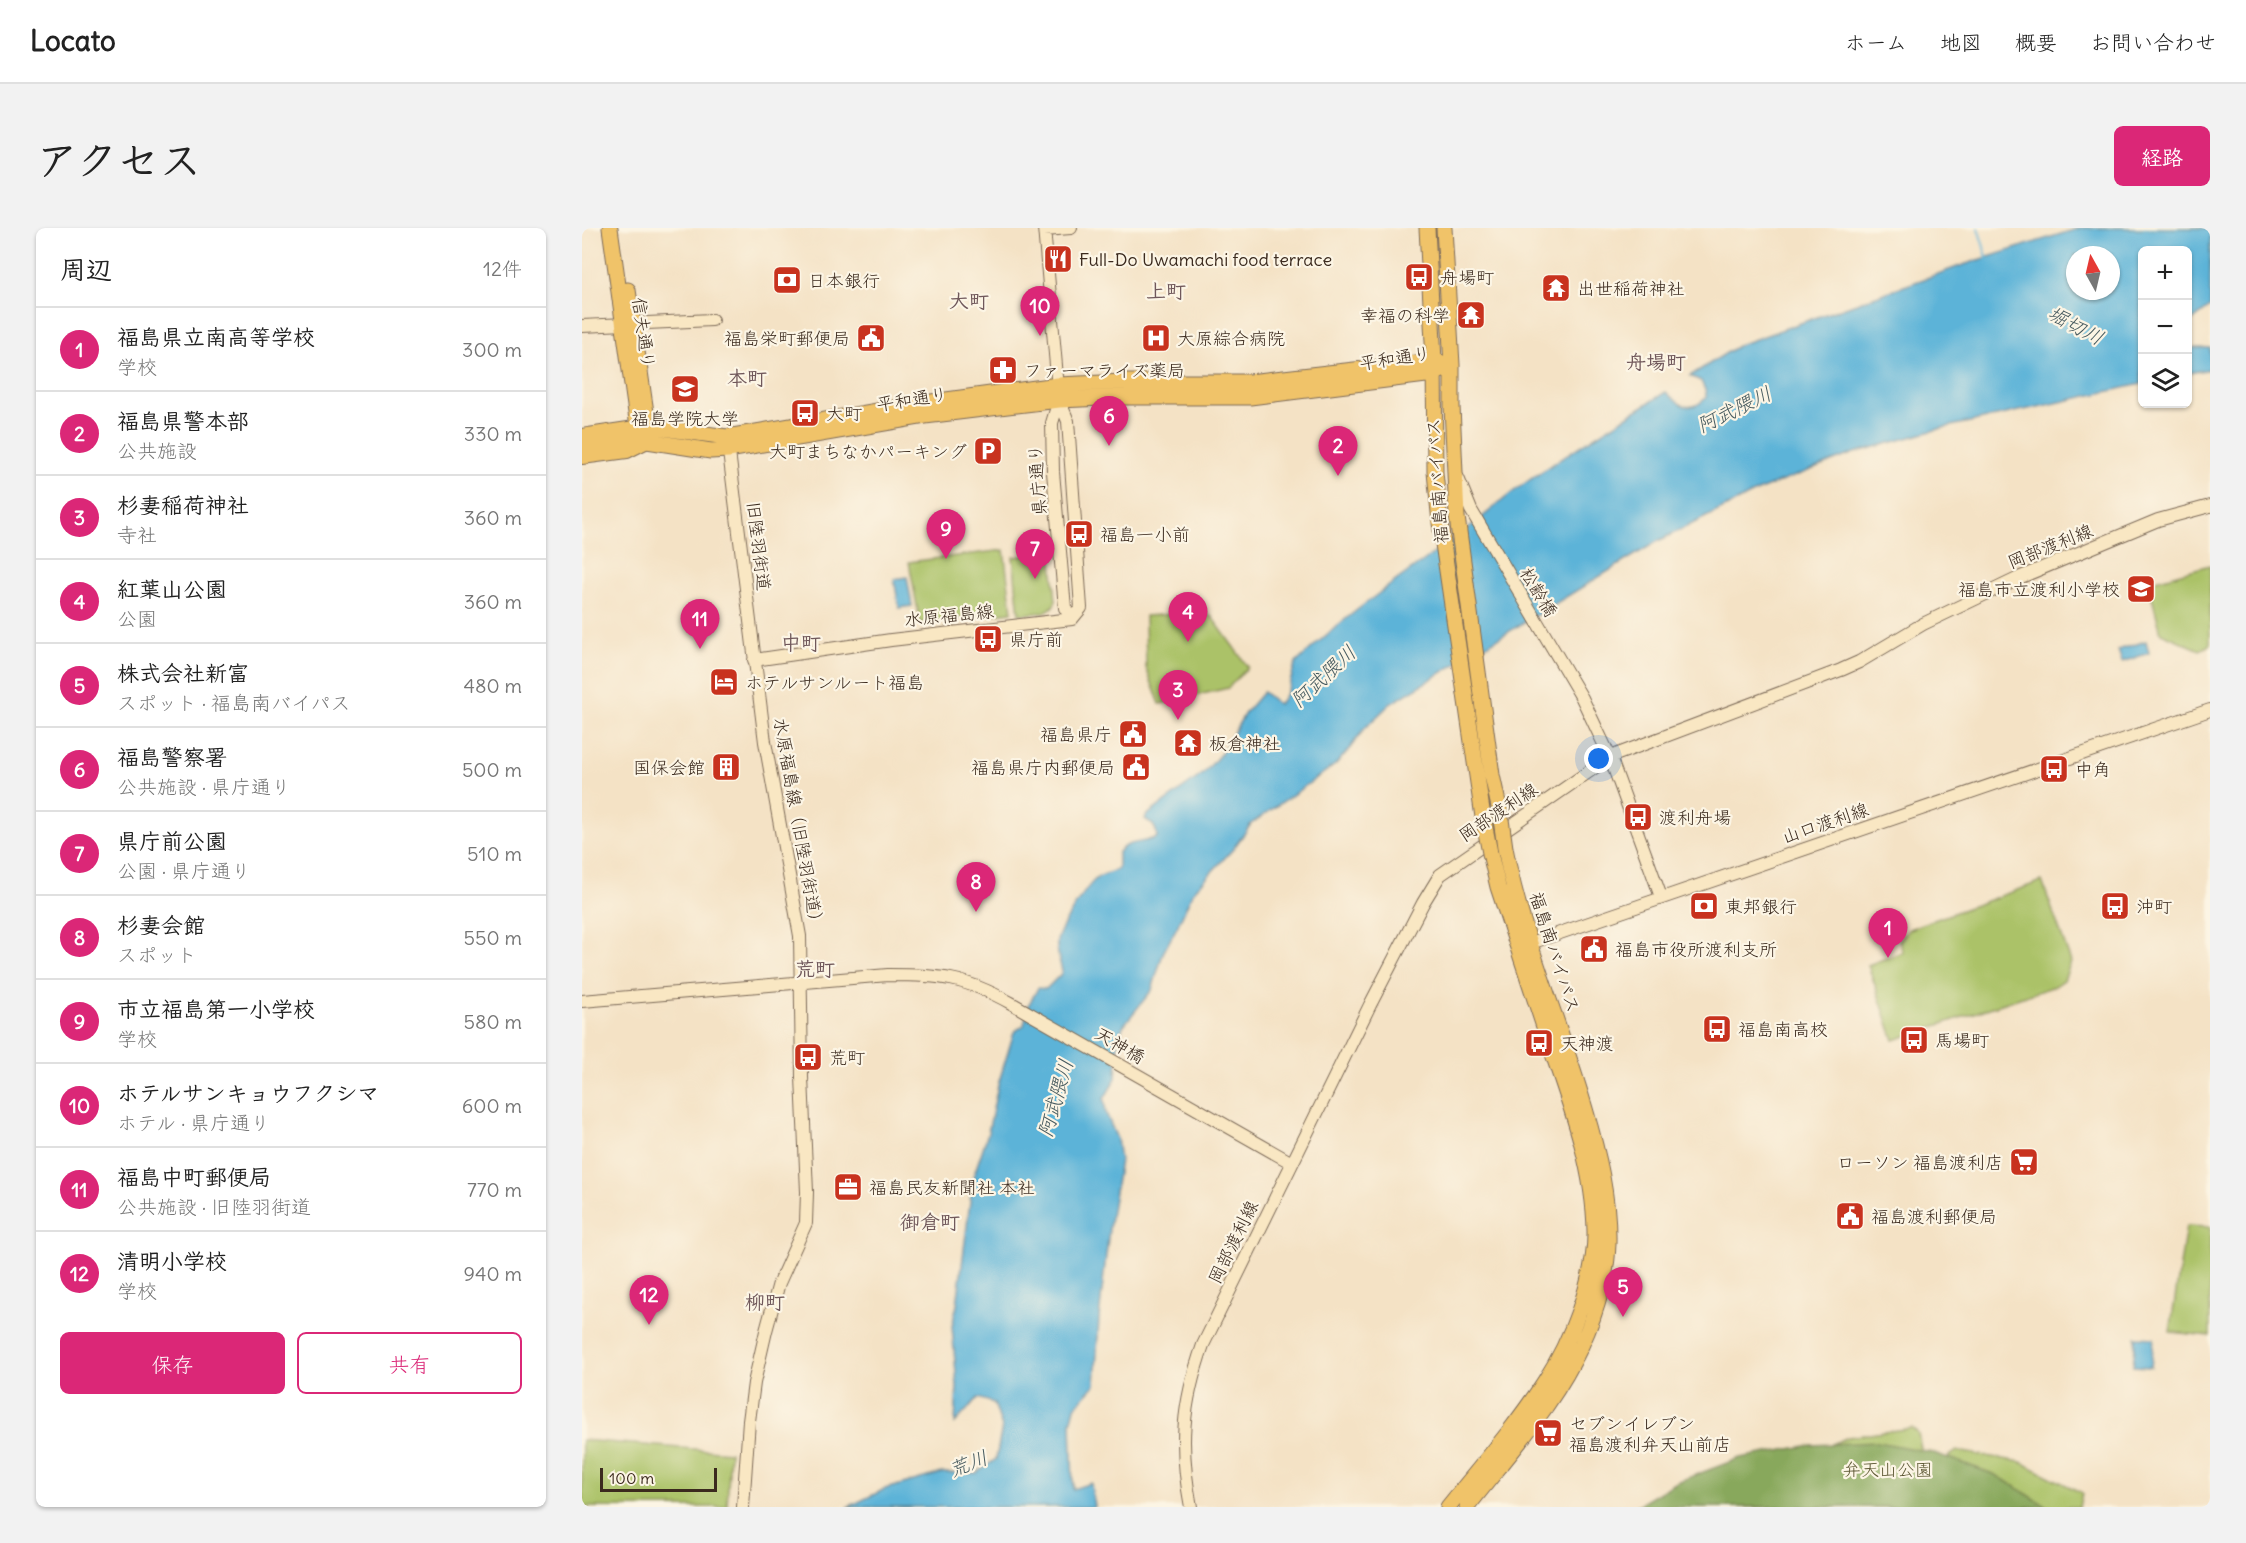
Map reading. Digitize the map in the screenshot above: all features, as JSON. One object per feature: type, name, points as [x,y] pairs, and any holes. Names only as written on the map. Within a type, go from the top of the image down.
[{"type":"highway","name":"信夫通り","points":[[610,228],[628,324],[644,431]]},
{"type":"highway","name":"信夫通り","points":[[619,228],[628,324]]},
{"type":"highway","name":"福島南バイパス","points":[[1427,228],[1434,368],[1435,472],[1440,523],[1483,817],[1498,887],[1524,945],[1575,1075],[1596,1147],[1605,1197],[1608,1245],[1597,1304],[1576,1358],[1563,1381],[1467,1507]]},
{"type":"highway","name":"福島南バイパス","points":[[1444,228],[1452,365],[1454,468],[1466,510],[1492,768],[1524,945],[1580,1134],[1596,1233],[1581,1302],[1560,1354],[1545,1381],[1448,1507]]},
{"type":"highway","name":"平和通り","points":[[644,431],[711,451],[728,443],[925,416],[1059,393],[1126,397],[1250,397],[1452,365]]},
{"type":"main road","points":[[1044,229],[1071,228]]},
{"type":"main road","name":"県庁通り","points":[[1044,229],[1059,393],[1052,423],[1053,472],[1065,608],[1072,620]]},
{"type":"main road","points":[[582,326],[712,320]]},
{"type":"main road","points":[[582,427],[623,421],[644,431]]},
{"type":"main road","points":[[582,436],[644,431]]},
{"type":"main road","points":[[582,446],[626,440],[644,431]]},
{"type":"main road","points":[[582,457],[627,450],[644,431]]},
{"type":"main road","name":"旧陸羽街道","points":[[728,443],[754,660]]},
{"type":"main road","name":"岡部渡利線","points":[[1191,1507],[1185,1468],[1183,1430],[1194,1372],[1206,1337],[1402,942],[1440,875],[1610,758],[1841,670],[1932,619],[2021,577],[2158,520],[2210,506]]},
{"type":"main road","name":"松齢橋","points":[[1466,510],[1579,692],[1610,758]]},
{"type":"main road","name":"水原福島線","points":[[754,660],[830,648],[1072,620]]},
{"type":"main road","name":"水原福島線（旧陸羽街道）","points":[[742,1507],[754,1383],[779,1283],[806,1223],[807,1173],[802,1077],[800,936],[780,831],[754,660]]},
{"type":"main road","name":"山口渡利線","points":[[1524,945],[2210,710]]},
{"type":"main road","points":[[1610,758],[1661,897]]},
{"type":"main road","name":"天神橋","points":[[582,1001],[888,975],[936,976],[971,983],[1292,1163]]},
{"type":"green space","points":[[1004,550],[1012,612],[920,623],[909,562]]},
{"type":"green space","points":[[1051,553],[1056,601],[1050,609],[1045,611],[1019,614],[1013,557]]},
{"type":"green space","points":[[2210,565],[2210,645],[2200,650],[2161,633],[2148,582]]},
{"type":"green space","points":[[1202,612],[1212,617],[1248,667],[1228,688],[1160,704],[1146,668],[1145,616]]},
{"type":"green space","points":[[2042,881],[2071,962],[2064,980],[2055,986],[1894,1040],[1868,965],[1903,952],[1899,941],[1909,929]]},
{"type":"green space","points":[[2186,1226],[2210,1227],[2210,1336],[2170,1332]]},
{"type":"green space","name":"弁天山公園","points":[[1912,1428],[1918,1433],[1922,1454],[1945,1459],[1957,1451],[2021,1462],[2082,1493],[2079,1507],[1690,1507],[1848,1437]]},
{"type":"green space","points":[[582,1440],[730,1452],[727,1507],[582,1507]]},
{"type":"green space","name":"弁天山公園","points":[[1878,1442],[1934,1453],[1996,1475],[2048,1507],[1635,1507],[1677,1482],[1740,1458],[1811,1445]]},
{"type":"water","points":[[2080,228],[2210,228],[2210,307],[2192,321],[2192,246],[2138,246],[2138,385],[1942,428],[1854,453],[1762,489],[1658,541],[1390,704],[1364,729],[1335,765],[1251,824],[1233,849],[1193,892],[1163,953],[1152,990],[1123,1026],[1118,1040],[1116,1078],[1104,1099],[1106,1113],[1117,1139],[1120,1160],[1109,1229],[1099,1318],[1095,1385],[1075,1407],[1071,1423],[1073,1489],[1091,1483],[1094,1507],[848,1507],[885,1489],[942,1473],[976,1473],[996,1459],[1002,1427],[994,1403],[978,1398],[955,1423],[957,1386],[952,1326],[957,1305],[973,1178],[988,1133],[998,1085],[1014,1032],[1024,1025],[1029,1004],[1038,988],[1046,989],[1060,975],[1062,971],[1057,945],[1059,936],[1074,908],[1092,882],[1118,868],[1118,852],[1122,848],[1157,837],[1155,828],[1145,819],[1146,816],[1204,773],[1223,751],[1245,713],[1263,692],[1278,704],[1287,690],[1296,663],[1338,625],[1515,491],[1666,392],[1675,401],[1685,406],[1695,406],[1700,403],[1706,398],[1706,392],[1701,381],[1690,376],[1739,345],[1963,265]]},
{"type":"water","points":[[2192,348],[2210,348],[2210,369],[2192,372]]},
{"type":"water","points":[[907,577],[912,606],[899,608],[894,579]]},
{"type":"water","points":[[2146,641],[2149,653],[2122,662],[2118,650]]},
{"type":"water","points":[[2136,1337],[2154,1338],[2151,1367],[2133,1366]]},
{"type":"waterway","points":[[1978,228],[1988,260]]},
{"type":"place","name":"Full-Do Uwamachi food terrace","points":[[1058,259]]},
{"type":"place","name":"舟場町","points":[[1419,277]]},
{"type":"place","name":"日本銀行","points":[[787,280]]},
{"type":"place","name":"出世稲荷神社","points":[[1556,288]]},
{"type":"place","name":"幸福の科学","points":[[1471,315]]},
{"type":"place","name":"ホテルサンキョウフクシマ","points":[[1040,336]]},
{"type":"place","name":"福島栄町郵便局","points":[[871,338]]},
{"type":"place","name":"大原綜合病院","points":[[1156,338]]},
{"type":"place","name":"ファーマライズ薬局","points":[[1003,370]]},
{"type":"place","name":"福島学院大学","points":[[685,389]]},
{"type":"place","name":"大町","points":[[805,413]]},
{"type":"place","name":"福島警察署","points":[[1109,446]]},
{"type":"place","name":"大町まちなかパーキング","points":[[988,451]]},
{"type":"place","name":"福島県警本部","points":[[1338,476]]},
{"type":"place","name":"福島一小前","points":[[1079,534]]},
{"type":"place","name":"市立福島第一小学校","points":[[946,559]]},
{"type":"place","name":"県庁前公園","points":[[1035,579]]},
{"type":"place","name":"福島市立渡利小学校","points":[[2141,589]]},
{"type":"place","name":"県庁前","points":[[988,639]]},
{"type":"place","name":"紅葉山公園","points":[[1188,642]]},
{"type":"place","name":"福島中町郵便局","points":[[700,649]]},
{"type":"place","name":"ホテルサンルート福島","points":[[724,682]]},
{"type":"place","name":"杉妻稲荷神社","points":[[1178,720]]},
{"type":"place","name":"福島県庁","points":[[1133,734]]},
{"type":"place","name":"板倉神社","points":[[1188,743]]},
{"type":"place","name":"国保会館","points":[[726,767]]},
{"type":"place","name":"福島県庁内郵便局","points":[[1136,767]]},
{"type":"place","name":"中角","points":[[2054,769]]},
{"type":"place","name":"渡利舟場","points":[[1638,817]]},
{"type":"place","name":"東邦銀行","points":[[1704,906]]},
{"type":"place","name":"沖町","points":[[2115,906]]},
{"type":"place","name":"杉妻会館","points":[[976,912]]},
{"type":"place","name":"福島市役所渡利支所","points":[[1594,949]]},
{"type":"place","name":"福島県立南高等学校","points":[[1888,958]]},
{"type":"place","name":"福島南高校","points":[[1717,1029]]},
{"type":"place","name":"馬場町","points":[[1914,1040]]},
{"type":"place","name":"天神渡","points":[[1539,1043]]},
{"type":"place","name":"荒町","points":[[808,1057]]},
{"type":"place","name":"ローソン 福島渡利店","points":[[2024,1162]]},
{"type":"place","name":"福島民友新聞社 本社","points":[[848,1187]]},
{"type":"place","name":"福島渡利郵便局","points":[[1850,1216]]},
{"type":"place","name":"株式会社新富","points":[[1623,1317]]},
{"type":"place","name":"清明小学校","points":[[649,1325]]},
{"type":"place","name":"セブンイレブン 福島渡利弁天山前店","points":[[1548,1433]]},
{"type":"district","name":"上町","points":[[1166,290]]},
{"type":"district","name":"大町","points":[[969,300]]},
{"type":"district","name":"舟場町","points":[[1656,361]]},
{"type":"district","name":"本町","points":[[747,377]]},
{"type":"district","name":"中町","points":[[801,642]]},
{"type":"district","name":"荒町","points":[[815,968]]},
{"type":"district","name":"御倉町","points":[[930,1221]]},
{"type":"district","name":"柳町","points":[[765,1301]]},
{"type":"water label","name":"堀切川","points":[[2076,325]]},
{"type":"water label","name":"阿武隈川","points":[[1734,409]]},
{"type":"water label","name":"阿武隈川","points":[[1323,676]]},
{"type":"water label","name":"阿武隈川","points":[[1055,1098]]},
{"type":"water label","name":"荒川","points":[[968,1463]]}]
